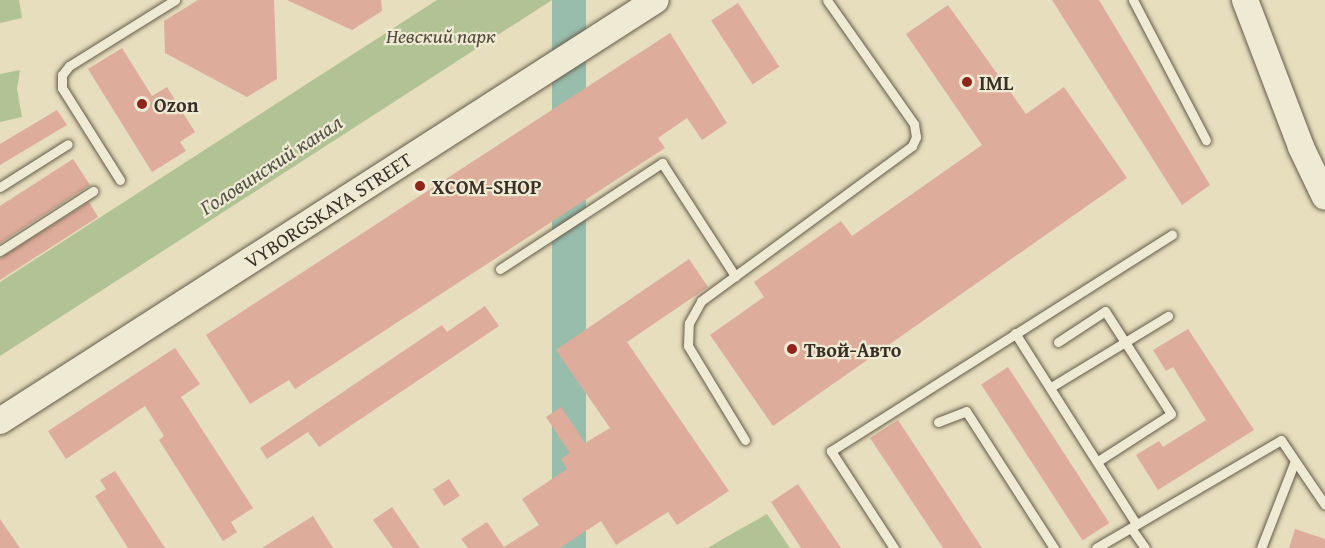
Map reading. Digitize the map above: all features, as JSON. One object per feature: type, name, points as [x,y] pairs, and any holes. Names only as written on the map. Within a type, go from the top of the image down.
[{"type":"street","name":"VYBORGSKAYA STREET","points":[[0,421],[656,0]]},
{"type":"street","points":[[1245,0],[1298,137],[1325,197]]},
{"type":"lane","points":[[120,180],[62,88],[62,75],[69,66],[175,0]]},
{"type":"lane","points":[[745,440],[688,346],[689,323],[701,301],[912,146],[916,137],[914,124],[827,0]]},
{"type":"lane","points":[[1133,0],[1206,140]]},
{"type":"lane","points":[[0,187],[68,144]]},
{"type":"lane","points":[[500,268],[662,163],[735,276]]},
{"type":"lane","points":[[0,251],[93,191]]},
{"type":"lane","points":[[894,548],[831,451],[1172,234]]},
{"type":"lane","points":[[1058,342],[1106,311],[1171,414],[1098,461]]},
{"type":"lane","points":[[1051,387],[1126,344],[1168,316]]},
{"type":"lane","points":[[1016,333],[1098,461],[1145,548]]},
{"type":"lane","points":[[938,422],[966,411],[1054,548]]},
{"type":"lane","points":[[1096,548],[1281,440],[1325,505]]},
{"type":"lane","points":[[1261,548],[1295,461]]},
{"type":"green space","points":[[0,0],[19,0],[22,18],[0,23]]},
{"type":"green space","name":"Невский парк","points":[[437,0],[552,0],[0,356],[0,282]]},
{"type":"green space","points":[[20,70],[17,89],[22,117],[0,122],[0,74]]},
{"type":"green space","points":[[767,514],[790,548],[708,548],[721,540]]},
{"type":"shaded area","points":[[552,0],[586,0],[586,548],[552,548]]},
{"type":"building","points":[[198,0],[274,0],[277,79],[247,97],[165,53],[164,21]]},
{"type":"building","points":[[287,0],[381,0],[382,11],[352,30]]},
{"type":"building","points":[[1052,0],[1099,0],[1210,185],[1182,205]]},
{"type":"building","points":[[738,3],[779,67],[753,84],[711,20]]},
{"type":"building","points":[[948,5],[1026,114],[1064,87],[1127,178],[773,426],[710,335],[764,297],[754,282],[841,221],[852,236],[982,145],[906,34]]},
{"type":"building","points":[[670,33],[727,123],[702,140],[687,118],[658,138],[665,148],[295,389],[289,380],[250,404],[206,335]]},
{"type":"building","points":[[122,48],[152,96],[167,87],[195,132],[180,142],[186,151],[152,172],[88,69]]},
{"type":"building","points":[[57,110],[67,125],[0,165],[0,144]]},
{"type":"building","points":[[73,159],[90,185],[0,243],[0,206]]},
{"type":"building","points":[[89,202],[98,217],[0,280],[0,258]]},
{"type":"building","points":[[689,259],[708,287],[627,342],[729,491],[677,525],[668,512],[616,545],[601,521],[560,548],[468,548],[461,539],[487,522],[504,547],[539,525],[522,499],[567,469],[561,459],[570,453],[546,417],[561,407],[585,443],[610,428],[556,350]]},
{"type":"building","points":[[485,306],[499,326],[319,447],[308,432],[267,459],[260,448],[442,325],[447,332]]},
{"type":"building","points":[[1188,329],[1254,430],[1158,490],[1136,455],[1159,441],[1163,447],[1206,420],[1173,367],[1166,371],[1153,350]]},
{"type":"building","points":[[175,348],[200,384],[181,397],[253,508],[231,522],[237,532],[223,541],[159,440],[164,436],[145,406],[66,459],[48,431]]},
{"type":"building","points":[[1008,367],[1109,523],[1082,540],[981,384]]},
{"type":"building","points":[[898,420],[982,548],[943,548],[870,438]]},
{"type":"building","points":[[115,471],[165,548],[128,548],[95,496],[106,489],[100,480]]},
{"type":"building","points":[[449,479],[460,496],[444,506],[433,489]]},
{"type":"building","points":[[798,484],[841,548],[801,548],[771,502]]},
{"type":"building","points":[[392,507],[420,548],[393,548],[373,520]]},
{"type":"building","points":[[313,516],[333,548],[262,548]]},
{"type":"building","points":[[0,519],[20,548],[0,548]]},
{"type":"building","points":[[1295,529],[1325,539],[1325,548],[1289,548]]},
{"type":"place","name":"IML","points":[[967,82]]},
{"type":"place","name":"Ozon","points":[[142,104]]},
{"type":"place","name":"XCOM-SHOP","points":[[420,186]]},
{"type":"place","name":"Твой-Авто","points":[[792,349]]},
{"type":"water label","name":"Головинский канал","points":[[271,165]]}]
